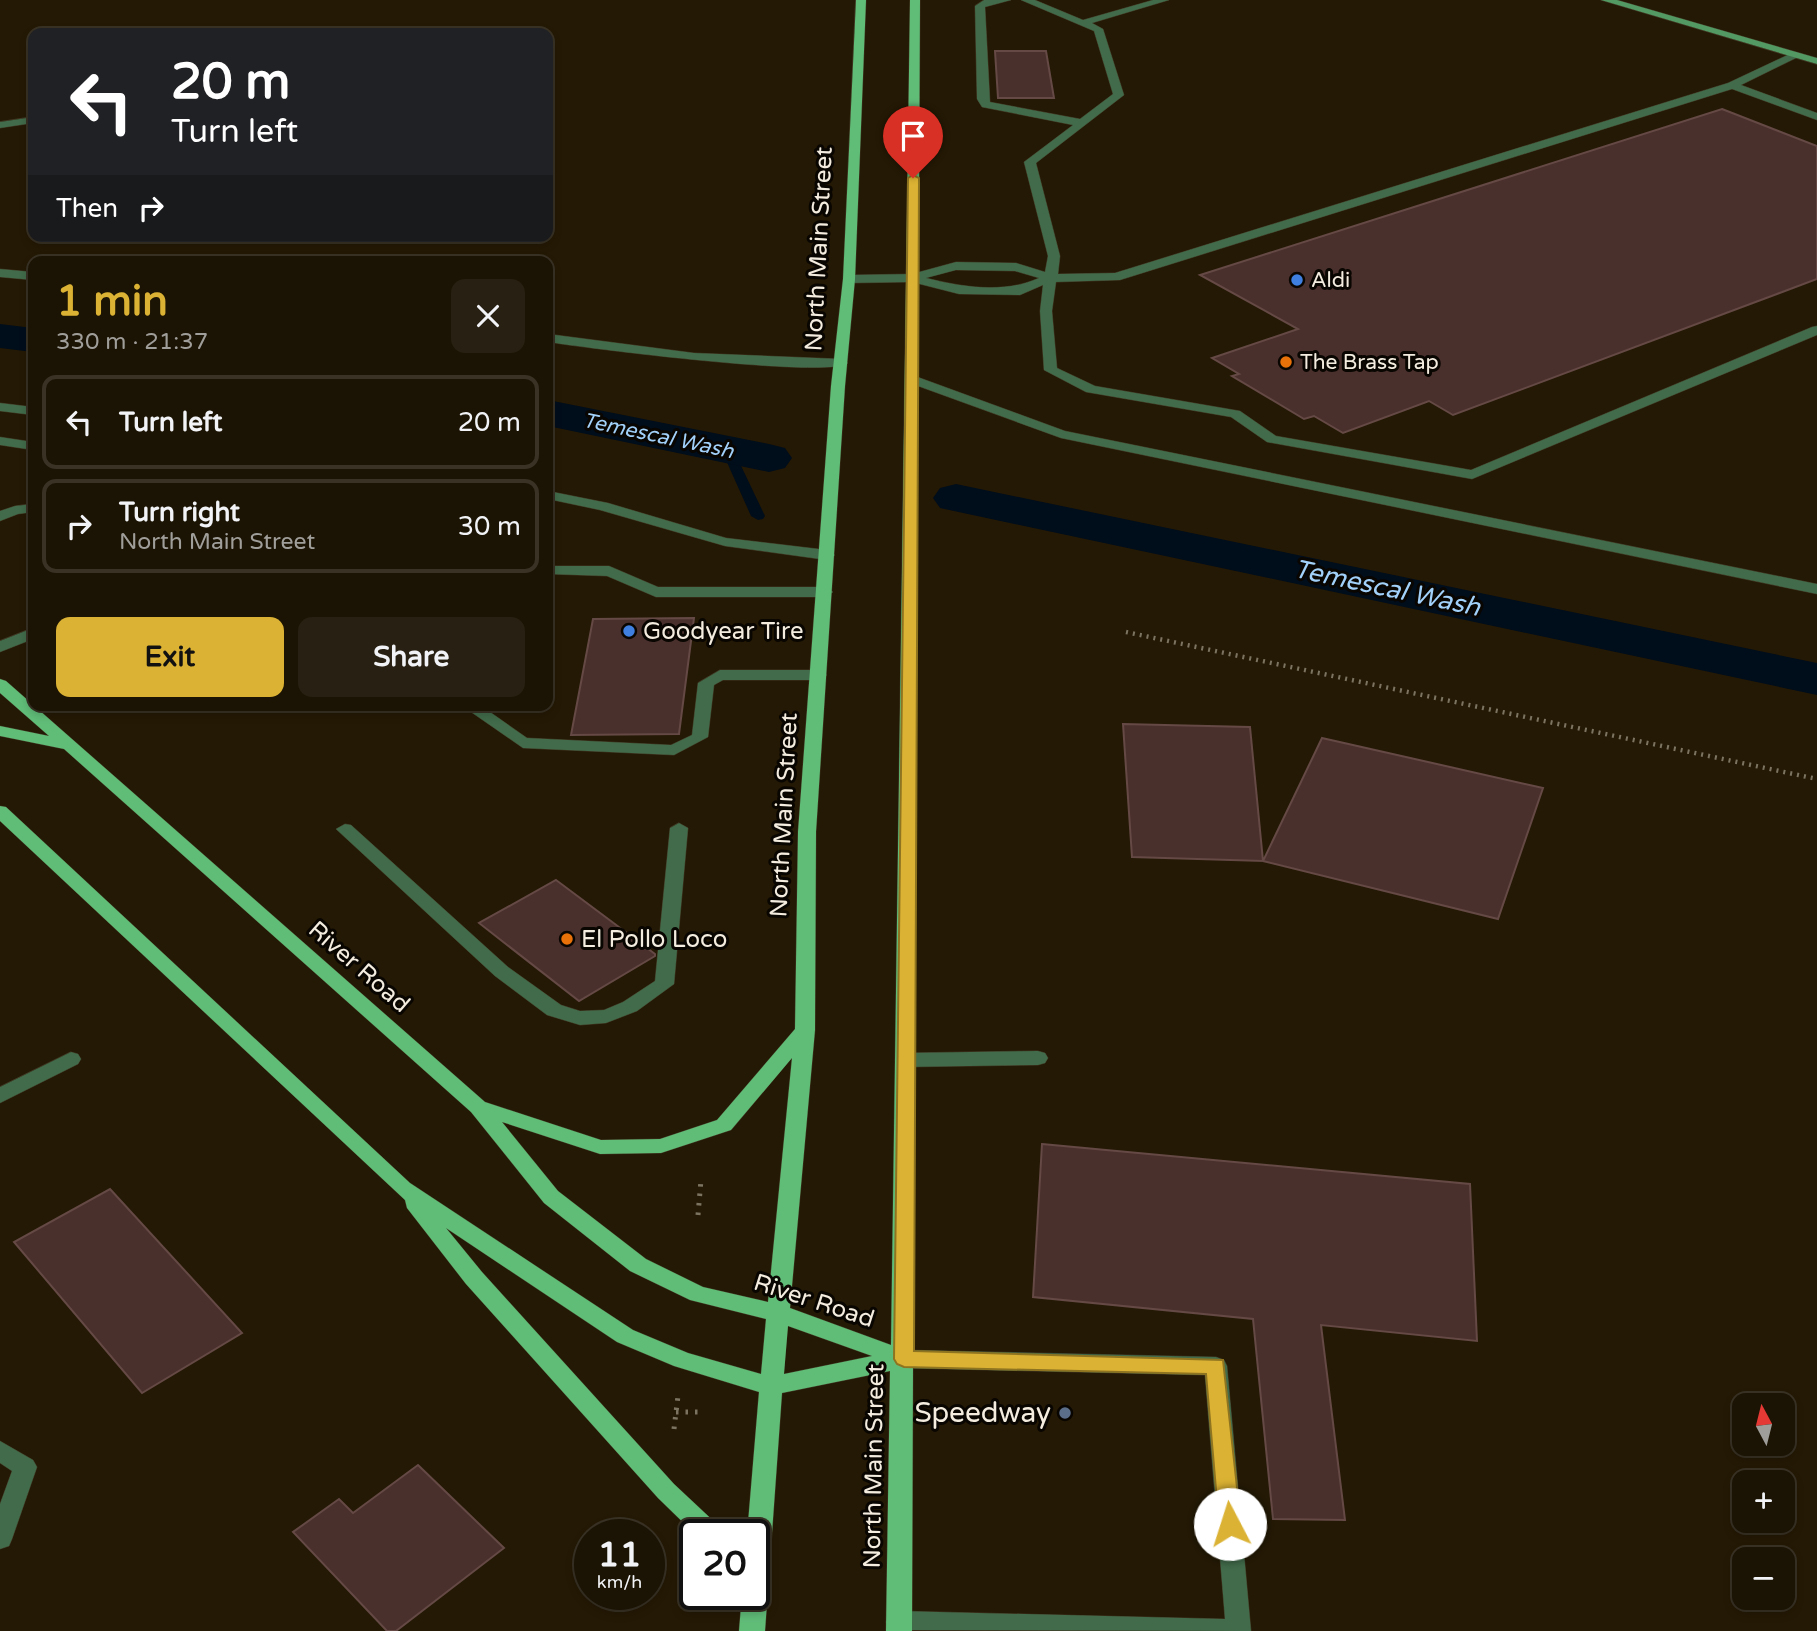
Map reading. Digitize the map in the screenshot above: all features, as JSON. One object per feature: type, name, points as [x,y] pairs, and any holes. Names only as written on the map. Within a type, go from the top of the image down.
[{"type":"main road","name":"North Main Street","points":[[760,1519],[805,1030],[807,832],[838,386],[849,279],[861,0]]},
{"type":"main road","name":"North Main Street","points":[[899,1626],[904,1359],[915,0]]},
{"type":"main road","points":[[1606,0],[1817,61]]},
{"type":"main road","name":"River Road","points":[[0,684],[28,709]]},
{"type":"main road","name":"River Road","points":[[30,711],[478,1107],[551,1197],[638,1265],[698,1294],[778,1314],[904,1359]]},
{"type":"main road","points":[[0,731],[67,745]]},
{"type":"main road","name":"River Road","points":[[0,811],[403,1188],[625,1336],[682,1360],[771,1386],[904,1359]]},
{"type":"main road","points":[[478,1107],[600,1147],[661,1146],[724,1125],[805,1030]]},
{"type":"main road","points":[[403,1188],[474,1278],[666,1491],[695,1519]]},
{"type":"main road","name":"North Main Street","points":[[752,1631],[753,1610]]},
{"type":"lane","points":[[1006,0],[990,1],[980,6],[982,99],[986,105],[1081,123]]},
{"type":"lane","points":[[1026,0],[1098,29],[1119,95],[1030,162],[1054,256],[1046,311],[1051,370],[1091,389],[1235,414],[1272,439],[1472,475],[1817,330]]},
{"type":"lane","points":[[1082,23],[1164,0]]},
{"type":"lane","points":[[849,279],[912,278],[956,266],[1016,267],[1050,278],[1116,278],[1731,85],[1794,55]]},
{"type":"lane","points":[[1731,85],[1817,117]]},
{"type":"lane","points":[[0,125],[28,121]]},
{"type":"lane","points":[[0,273],[28,276]]},
{"type":"lane","points":[[912,278],[959,290],[1020,290],[1050,278]]},
{"type":"lane","points":[[553,339],[614,350],[750,361],[841,363]]},
{"type":"lane","points":[[912,383],[1043,425],[1061,434],[1817,589]]},
{"type":"lane","points":[[0,407],[28,410]]},
{"type":"lane","points":[[0,441],[28,445]]},
{"type":"lane","points":[[553,496],[603,506],[725,542],[827,560]]},
{"type":"lane","points":[[0,517],[15,510],[28,509]]},
{"type":"lane","points":[[553,570],[608,570],[656,592],[825,592]]},
{"type":"lane","points":[[0,647],[28,635]]},
{"type":"lane","points":[[477,711],[523,743],[674,750],[700,737],[706,684],[720,675],[819,675]]},
{"type":"lane","points":[[345,829],[397,880],[515,983],[566,1015],[607,1018],[638,1003],[664,984],[678,828]]},
{"type":"lane","points":[[905,1060],[1038,1058]]},
{"type":"lane","points":[[0,1096],[71,1059]]},
{"type":"lane","points":[[899,1626],[1240,1630],[1216,1366],[904,1359]]},
{"type":"lane","points":[[0,1451],[24,1467],[0,1539]]},
{"type":"path","points":[[1126,632],[1817,779]]},
{"type":"path","points":[[698,1214],[701,1180]]},
{"type":"path","points":[[674,1429],[679,1392]]},
{"type":"path","points":[[676,1412],[700,1412]]},
{"type":"building","points":[[995,51],[1046,51],[1054,98],[998,98]]},
{"type":"building","points":[[1722,109],[1817,146],[1817,279],[1453,415],[1429,401],[1343,433],[1314,416],[1304,419],[1232,376],[1239,374],[1212,358],[1298,329],[1200,275]]},
{"type":"building","points":[[694,618],[679,734],[571,735],[593,619]]},
{"type":"building","points":[[1123,724],[1250,727],[1263,861],[1132,857]]},
{"type":"building","points":[[1322,738],[1543,788],[1498,919],[1263,861]]},
{"type":"building","name":"El Pollo Loco","points":[[556,880],[655,956],[579,1001],[479,923]]},
{"type":"building","points":[[1042,1144],[1470,1184],[1477,1341],[1321,1325],[1345,1520],[1273,1519],[1253,1319],[1033,1297]]},
{"type":"building","points":[[110,1189],[242,1333],[142,1393],[14,1242]]},
{"type":"building","points":[[418,1465],[504,1548],[396,1631],[387,1631],[293,1532],[339,1499],[353,1513]]},
{"type":"waterway","name":"Temescal Wash","points":[[0,336],[28,339]]},
{"type":"waterway","name":"Temescal Wash","points":[[553,414],[769,458]]},
{"type":"waterway","points":[[727,449],[758,516]]},
{"type":"waterway","name":"Temescal Wash","points":[[956,498],[1817,679]]},
{"type":"place","name":"Aldi","points":[[1297,280]]},
{"type":"place","name":"The Brass Tap","points":[[1286,362]]},
{"type":"place","name":"Goodyear Tire","points":[[629,631]]},
{"type":"place","name":"El Pollo Loco","points":[[567,939]]},
{"type":"place","name":"Speedway","points":[[1065,1413]]},
{"type":"route","points":[[913,178],[904,1359],[1216,1366],[1230,1524]]}]
